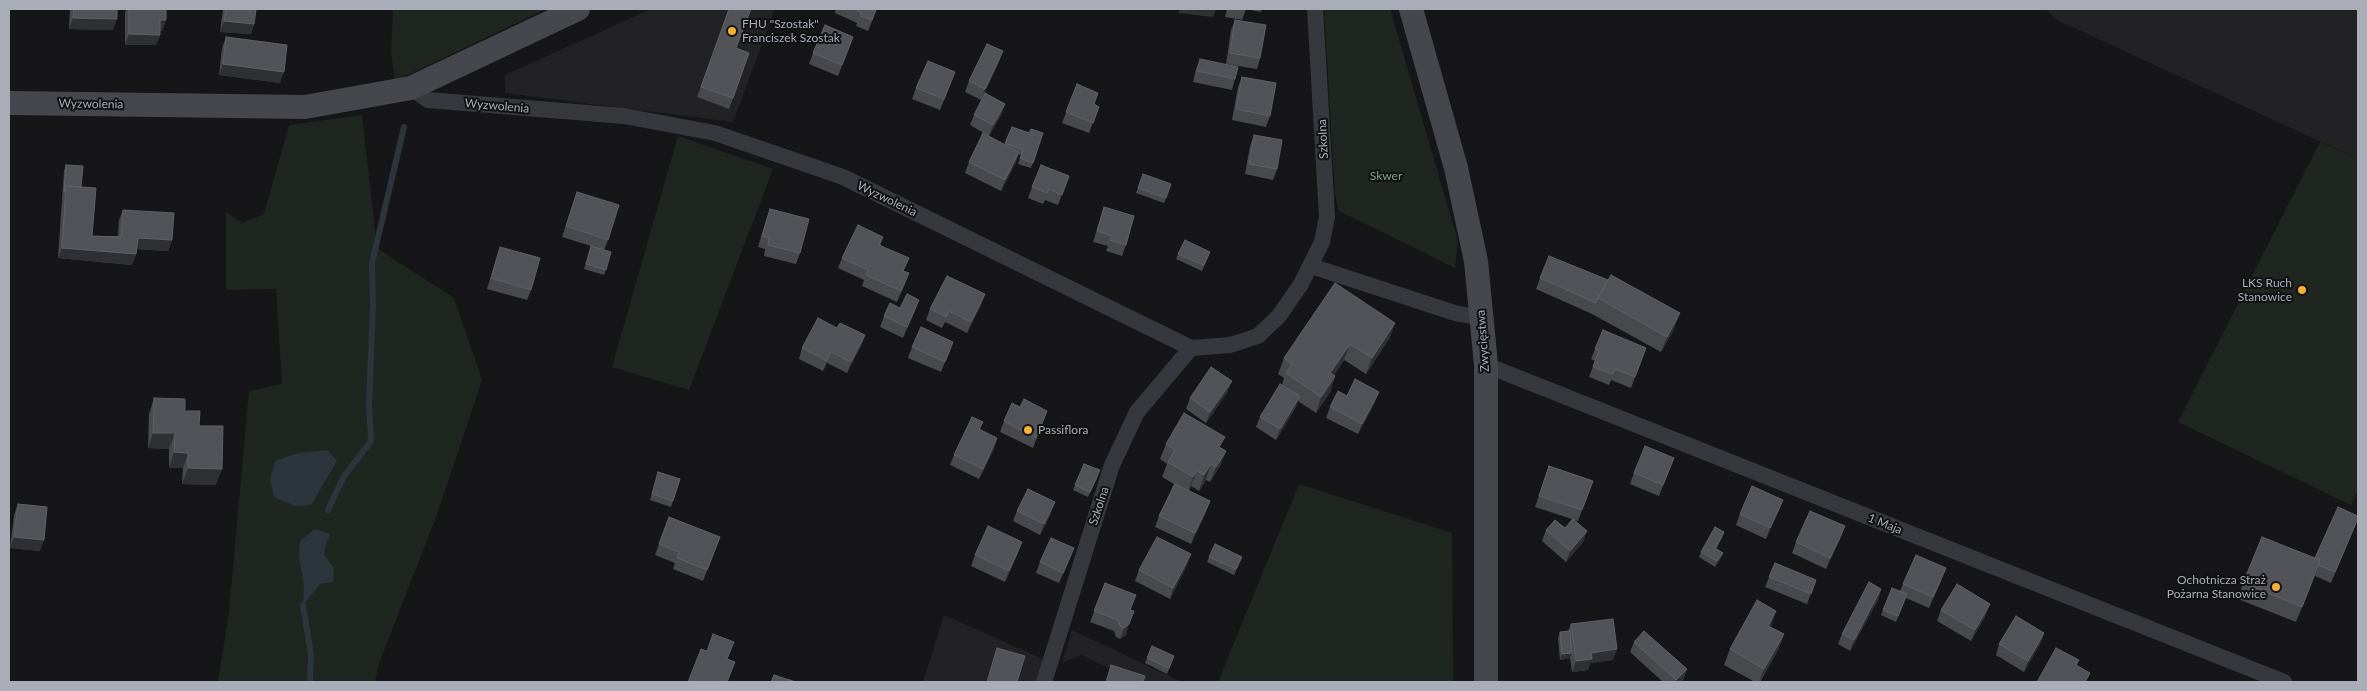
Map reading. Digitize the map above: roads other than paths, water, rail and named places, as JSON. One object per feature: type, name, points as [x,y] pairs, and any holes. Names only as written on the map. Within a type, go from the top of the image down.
[{"type":"main road","name":"Wyzwolenia","points":[[9,103],[305,108],[411,88],[578,9]]},
{"type":"main road","name":"Zwycięstwa","points":[[1411,9],[1464,201],[1476,260],[1486,365],[1486,682]]},
{"type":"street","name":"Szkolna","points":[[1311,266],[1322,242],[1327,217],[1315,9]]},
{"type":"street","name":"Wyzwolenia","points":[[411,88],[428,100],[624,116],[715,132],[843,177],[1192,348]]},
{"type":"street","points":[[1192,348],[1230,345],[1258,336],[1279,316],[1311,266],[1455,313],[1482,318]]},
{"type":"street","name":"Szkolna","points":[[1044,682],[1112,465],[1137,412],[1192,348]]},
{"type":"street","name":"1 Maja","points":[[1486,365],[2284,682]]},
{"type":"waterway","points":[[328,510],[343,478],[371,441],[369,406],[373,304],[372,263],[404,127]]},
{"type":"waterway","points":[[303,605],[311,655],[310,682]]},
{"type":"place","name":"FHU \"Szostak\" Franciszek Szostak","points":[[732,31]]},
{"type":"place","name":"LKS Ruch Stanowice","points":[[2302,290]]},
{"type":"place","name":"Passiflora","points":[[1028,430]]},
{"type":"place","name":"Ochotnicza Straż Pożarna Stanowice","points":[[2276,587]]},
{"type":"park label","name":"Skwer","points":[[1386,176]]}]
